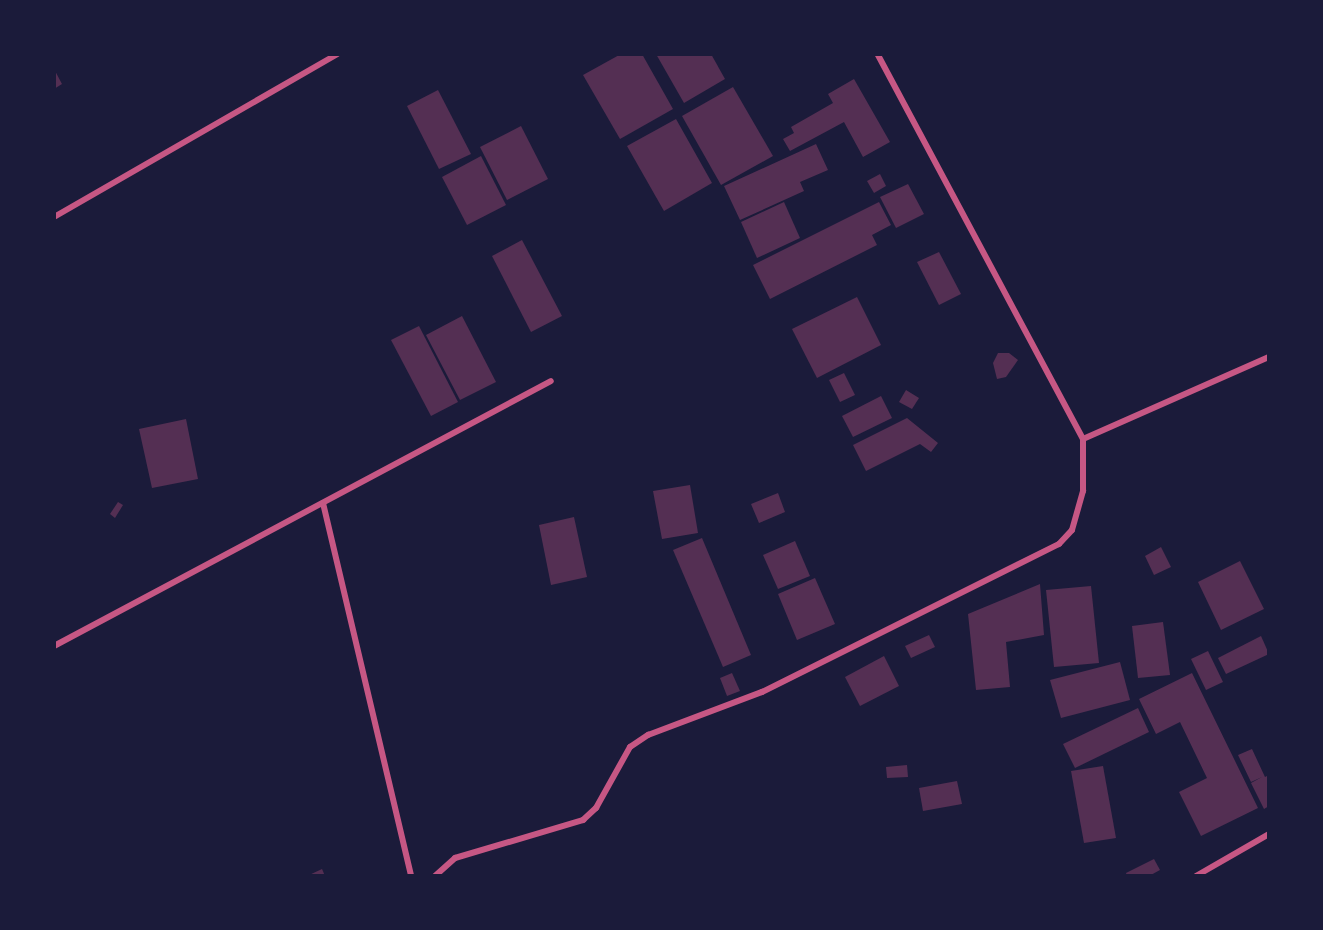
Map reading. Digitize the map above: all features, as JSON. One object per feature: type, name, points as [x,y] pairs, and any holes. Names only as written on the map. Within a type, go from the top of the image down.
[{"type":"street","points":[[54,217],[338,54]]},
{"type":"street","points":[[435,876],[455,858],[583,820],[596,808],[630,747],[648,735],[762,692],[1059,544],[1072,530],[1080,511],[1083,491],[1083,440],[877,54]]},
{"type":"street","points":[[1083,440],[1269,357]]},
{"type":"street","points":[[54,646],[551,381]]},
{"type":"street","points":[[323,503],[411,876]]},
{"type":"street","points":[[1196,876],[1269,834]]},
{"type":"building","points":[[621,54],[642,54],[673,109],[620,139],[583,75]]},
{"type":"building","points":[[656,54],[711,54],[725,79],[684,103]]},
{"type":"building","points":[[54,69],[62,84],[54,89]]},
{"type":"building","points":[[854,79],[890,142],[863,157],[844,122],[790,151],[783,139],[794,133],[791,127],[833,103],[828,94]]},
{"type":"building","points":[[733,87],[773,156],[721,185],[682,116]]},
{"type":"building","points":[[438,90],[471,154],[439,169],[407,106]]},
{"type":"building","points":[[676,119],[712,183],[664,211],[627,146]]},
{"type":"building","points":[[521,126],[548,179],[507,200],[480,147]]},
{"type":"building","points":[[816,144],[828,170],[800,182],[804,191],[740,220],[724,186]]},
{"type":"building","points":[[481,156],[506,205],[467,225],[442,177]]},
{"type":"building","points":[[880,174],[886,186],[874,193],[867,181]]},
{"type":"building","points":[[908,184],[924,214],[896,228],[880,197]]},
{"type":"building","points":[[784,202],[800,238],[757,258],[741,222]]},
{"type":"building","points":[[879,202],[891,225],[872,235],[877,245],[770,299],[753,265]]},
{"type":"building","points":[[522,240],[562,316],[531,332],[492,256]]},
{"type":"building","points":[[939,252],[961,294],[939,305],[917,262]]},
{"type":"building","points":[[857,297],[881,345],[817,378],[792,329]]},
{"type":"building","points":[[462,316],[496,382],[460,400],[426,335]]},
{"type":"building","points":[[419,326],[458,402],[431,416],[391,340]]},
{"type":"building","points":[[998,353],[1009,353],[1018,360],[1006,377],[997,379],[993,363]]},
{"type":"building","points":[[844,373],[855,395],[840,402],[829,380]]},
{"type":"building","points":[[906,390],[919,398],[912,409],[899,402]]},
{"type":"building","points":[[881,396],[892,418],[853,437],[842,416]]},
{"type":"building","points":[[907,418],[938,443],[931,452],[920,444],[866,471],[853,445]]},
{"type":"building","points":[[186,419],[198,479],[152,488],[139,429]]},
{"type":"building","points":[[690,485],[698,533],[662,539],[653,491]]},
{"type":"building","points":[[778,493],[785,512],[759,523],[751,504]]},
{"type":"building","points":[[118,502],[123,505],[115,518],[110,514]]},
{"type":"building","points":[[574,517],[587,577],[551,585],[539,525]]},
{"type":"building","points":[[702,538],[751,655],[723,667],[673,550]]},
{"type":"building","points":[[795,541],[810,576],[778,589],[763,555]]},
{"type":"building","points":[[1161,547],[1171,567],[1154,575],[1145,556]]},
{"type":"building","points":[[1240,561],[1264,609],[1221,630],[1198,582]]},
{"type":"building","points":[[815,578],[835,624],[797,640],[778,594]]},
{"type":"building","points":[[1040,584],[1044,635],[1006,642],[1010,687],[976,690],[968,614]]},
{"type":"building","points":[[1091,586],[1099,663],[1054,667],[1046,590]]},
{"type":"building","points":[[1163,622],[1170,675],[1138,678],[1132,626]]},
{"type":"building","points":[[929,635],[935,647],[911,658],[905,646]]},
{"type":"building","points":[[1261,636],[1269,654],[1226,674],[1218,658]]},
{"type":"building","points":[[1208,651],[1223,682],[1206,690],[1191,659]]},
{"type":"building","points":[[884,656],[899,686],[860,706],[845,677]]},
{"type":"building","points":[[1120,662],[1130,700],[1061,718],[1050,680]]},
{"type":"building","points":[[732,673],[740,691],[727,696],[720,678]]},
{"type":"building","points":[[1192,673],[1258,808],[1201,836],[1179,792],[1207,778],[1180,722],[1156,734],[1139,699]]},
{"type":"building","points":[[1138,708],[1149,732],[1075,768],[1063,744]]},
{"type":"building","points":[[1252,749],[1265,777],[1269,775],[1269,806],[1264,809],[1251,783],[1262,777],[1251,782],[1238,755]]},
{"type":"building","points":[[907,765],[908,777],[887,778],[886,767]]},
{"type":"building","points":[[1103,766],[1116,838],[1084,843],[1071,771]]},
{"type":"building","points":[[957,781],[962,804],[923,811],[919,788]]},
{"type":"building","points":[[1154,859],[1160,870],[1149,876],[1127,876],[1126,873]]},
{"type":"building","points":[[322,869],[325,876],[307,876]]}]
